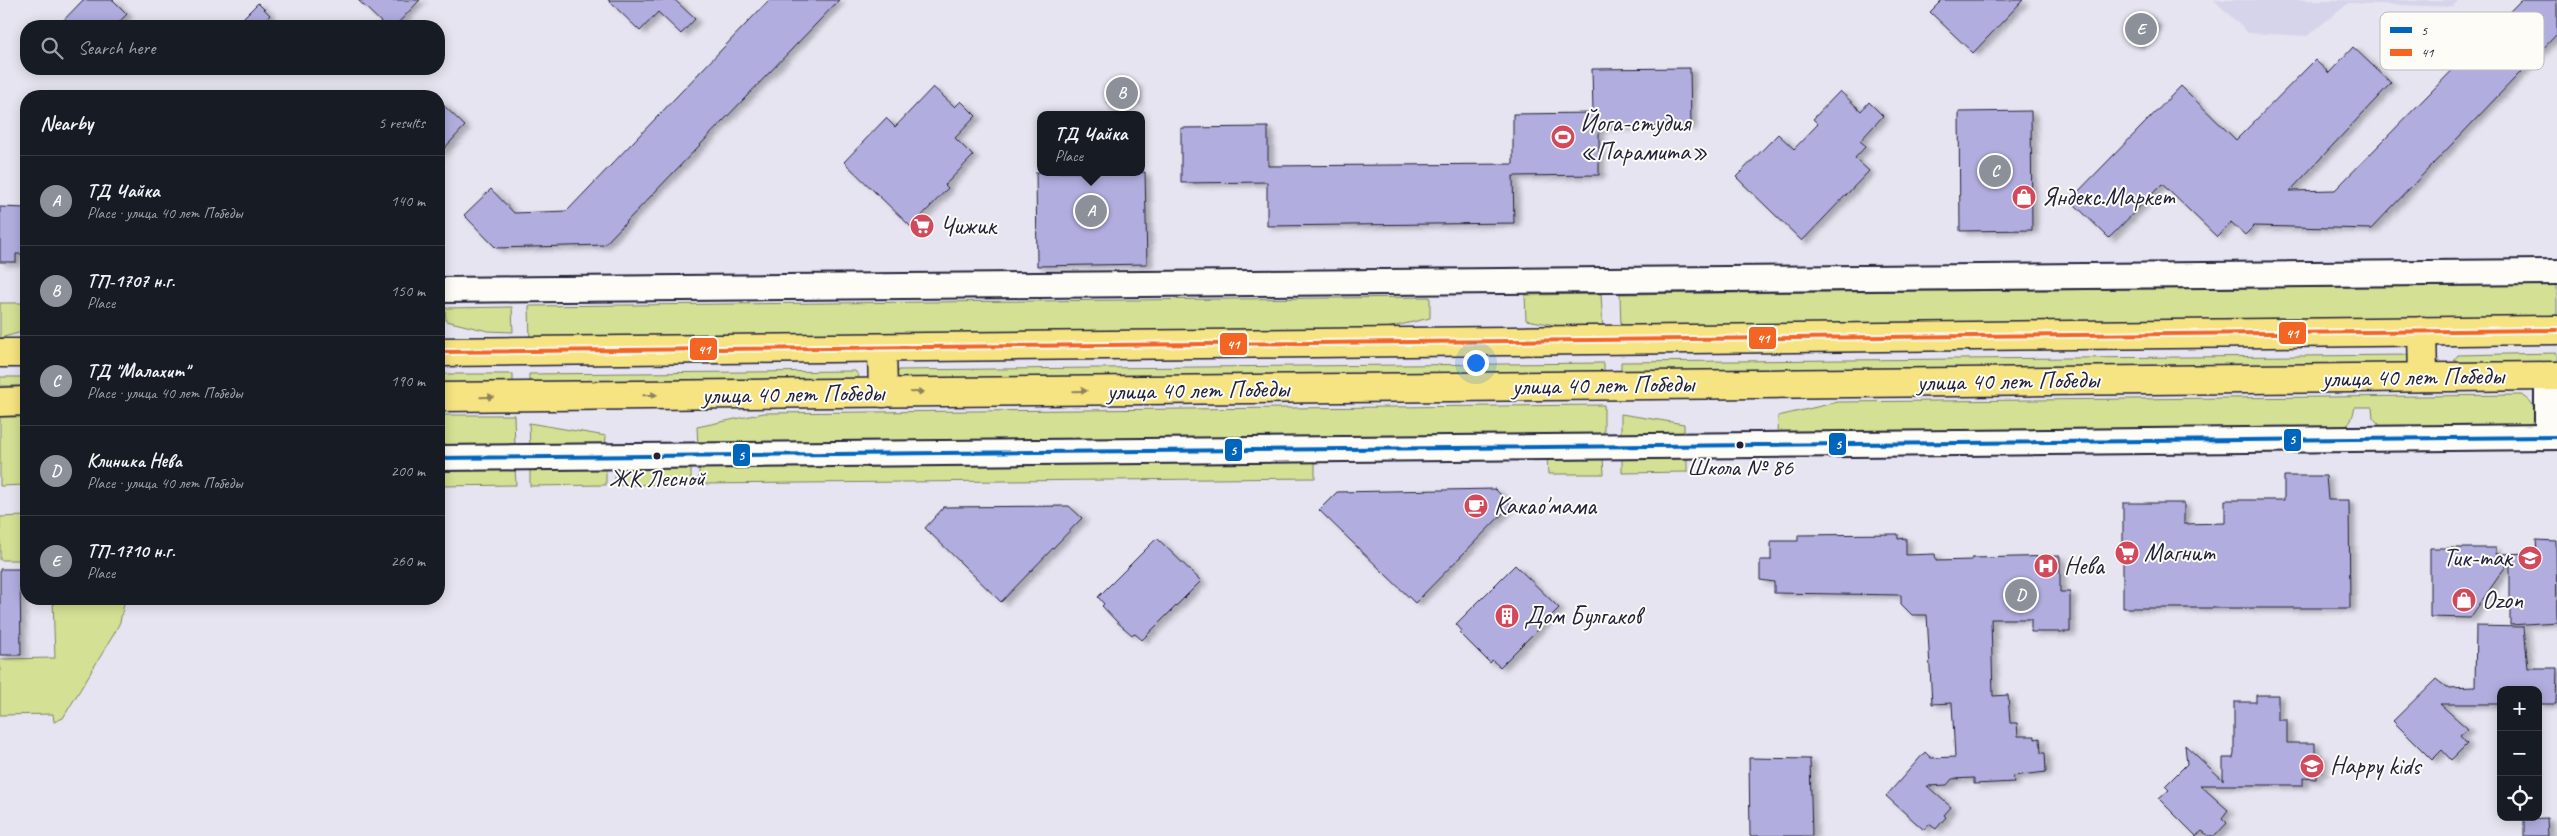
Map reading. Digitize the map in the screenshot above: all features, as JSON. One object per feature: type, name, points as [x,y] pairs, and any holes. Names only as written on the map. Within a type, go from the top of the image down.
[{"type":"main road","name":"улица 40 лет Победы","points":[[445,352],[2557,330]]},
{"type":"main road","points":[[2422,331],[2423,377]]},
{"type":"main road","points":[[882,348],[883,393]]},
{"type":"main road","points":[[0,353],[20,353]]},
{"type":"main road","name":"улица 40 лет Победы","points":[[445,397],[2552,376]]},
{"type":"main road","points":[[0,402],[20,401]]},
{"type":"street","points":[[445,290],[2557,272]]},
{"type":"street","points":[[445,458],[2552,437],[2552,376]]},
{"type":"shaded area","points":[[2214,0],[2459,0],[2452,7],[2349,3],[2307,36],[2248,33]]},
{"type":"green space","points":[[2557,285],[2557,320],[1621,329],[1620,294]]},
{"type":"green space","points":[[1601,294],[1603,329],[1578,329],[1526,320],[1525,295]]},
{"type":"green space","points":[[1430,297],[1430,318],[1378,330],[530,342],[529,306]]},
{"type":"green space","points":[[0,303],[20,303],[20,333],[0,338]]},
{"type":"green space","points":[[512,307],[513,332],[488,331],[446,321],[445,308]]},
{"type":"green space","points":[[2557,353],[2557,362],[2458,363],[2454,360],[2458,355]]},
{"type":"green space","points":[[2413,355],[2412,364],[1621,372],[1621,362]]},
{"type":"green space","points":[[1604,363],[1604,373],[898,379],[895,377],[899,370]]},
{"type":"green space","points":[[855,371],[859,376],[856,380],[529,385],[529,374]]},
{"type":"green space","points":[[445,374],[513,374],[513,384],[445,384]]},
{"type":"green space","points":[[0,377],[20,377],[20,386],[0,386]]},
{"type":"green space","points":[[2521,395],[2530,401],[2535,410],[2533,420],[2525,428],[2382,427],[2373,418],[2372,407],[2355,407],[2349,423],[2341,429],[1777,433],[1778,416],[1838,402]]},
{"type":"green space","points":[[1604,405],[1604,436],[698,446],[697,427],[764,413]]},
{"type":"green space","points":[[1621,414],[1684,424],[1684,436],[1621,436]]},
{"type":"green space","points":[[445,415],[514,415],[515,449],[445,449]]},
{"type":"green space","points":[[0,417],[20,417],[20,485],[0,486]]},
{"type":"green space","points":[[529,423],[606,436],[605,447],[530,447]]},
{"type":"green space","points":[[1622,455],[1687,455],[1687,472],[1622,473]]},
{"type":"green space","points":[[1547,457],[1603,457],[1604,474],[1548,474]]},
{"type":"green space","points":[[1315,461],[1315,478],[699,484],[699,467]]},
{"type":"green space","points":[[691,467],[691,484],[615,485],[615,468]]},
{"type":"green space","points":[[445,468],[515,468],[516,485],[445,486]]},
{"type":"green space","points":[[606,468],[606,485],[530,486],[530,469]]},
{"type":"green space","points":[[20,516],[19,560],[0,560],[0,517]]},
{"type":"green space","points":[[53,605],[124,605],[120,622],[114,634],[63,718],[54,722],[53,714],[0,715],[0,659],[55,658]]},
{"type":"building","points":[[83,0],[113,0],[127,14],[121,20],[64,20]]},
{"type":"building","points":[[358,0],[420,0],[401,20],[379,20]]},
{"type":"building","points":[[608,0],[675,0],[695,19],[681,34],[658,12],[640,31]]},
{"type":"building","points":[[769,0],[839,0],[604,245],[496,248],[464,215],[491,189],[514,213],[567,211]]},
{"type":"building","points":[[1942,0],[2023,0],[1973,53],[1930,12]]},
{"type":"building","points":[[2521,0],[2557,0],[2557,34],[2544,48],[2544,12],[2509,12]]},
{"type":"building","points":[[258,3],[270,15],[265,20],[241,20]]},
{"type":"building","points":[[2145,13],[2157,25],[2137,45],[2125,33]]},
{"type":"building","points":[[2353,47],[2391,83],[2290,191],[2335,190],[2452,70],[2523,70],[2371,229],[2254,226],[2245,235],[2231,222],[2217,237],[2162,184],[2109,238],[2070,200],[2181,86],[2236,140],[2315,60],[2329,73]]},
{"type":"building","points":[[1690,68],[1691,126],[1599,127],[1599,175],[1513,176],[1514,223],[1267,226],[1267,182],[1181,183],[1181,128],[1268,127],[1268,166],[1513,164],[1513,114],[1593,113],[1592,69]]},
{"type":"building","points":[[1108,85],[1136,85],[1136,102],[1108,102]]},
{"type":"building","points":[[933,87],[955,107],[961,101],[976,116],[955,138],[973,156],[945,185],[948,188],[911,227],[844,162],[886,118],[895,127]]},
{"type":"building","points":[[1840,91],[1861,111],[1869,102],[1883,116],[1860,141],[1866,146],[1855,158],[1869,171],[1802,241],[1736,177],[1778,134],[1794,149],[1818,124],[1813,119]]},
{"type":"building","points":[[445,107],[465,126],[445,148]]},
{"type":"building","points":[[2031,111],[2032,230],[1960,231],[1959,112]]},
{"type":"building","points":[[1036,172],[1037,176],[1145,176],[1145,172],[1147,264],[1037,266]]},
{"type":"building","points":[[0,207],[20,208],[20,254],[16,254],[16,262],[0,262]]},
{"type":"building","points":[[2284,476],[2326,476],[2328,500],[2349,500],[2350,608],[2123,608],[2123,503],[2184,503],[2184,524],[2225,523],[2225,500],[2284,500]]},
{"type":"building","points":[[1495,489],[1511,505],[1415,603],[1319,510],[1337,492]]},
{"type":"building","points":[[1069,506],[1082,518],[1001,602],[925,528],[944,507]]},
{"type":"building","points":[[1898,534],[1898,539],[1906,538],[1906,555],[1935,554],[1936,561],[1972,560],[1972,558],[2060,556],[2060,592],[2070,592],[2070,632],[2031,632],[2031,619],[1991,619],[1993,696],[2008,695],[2010,723],[2017,723],[2018,736],[2035,736],[2035,739],[2040,738],[2041,753],[2045,753],[2046,772],[2013,776],[2014,782],[1974,784],[1974,778],[1952,779],[1947,785],[1927,786],[1951,807],[1944,815],[1946,817],[1936,829],[1929,824],[1924,830],[1886,796],[1925,752],[1931,758],[1955,757],[1952,703],[1932,704],[1927,615],[1912,615],[1901,604],[1901,595],[1774,593],[1774,582],[1760,580],[1760,560],[1771,560],[1771,541],[1798,541],[1798,535]]},
{"type":"building","points":[[1157,538],[1201,581],[1142,640],[1134,633],[1132,635],[1117,622],[1102,606],[1104,604],[1098,597]]},
{"type":"building","points":[[2536,540],[2556,541],[2557,622],[2510,625],[2510,560],[2470,618],[2430,617],[2430,548],[2496,548],[2496,554],[2537,553]]},
{"type":"building","name":"Дом Булгаков","points":[[1515,565],[1559,608],[1500,667],[1492,660],[1490,663],[1460,633],[1462,631],[1456,624]]},
{"type":"building","points":[[0,569],[20,569],[21,655],[0,655]]},
{"type":"building","points":[[2476,626],[2524,627],[2528,668],[2557,668],[2556,704],[2542,704],[2542,686],[2497,686],[2497,704],[2440,704],[2468,729],[2460,736],[2467,744],[2451,760],[2442,750],[2432,760],[2393,721],[2436,679],[2447,688],[2475,687]]},
{"type":"building","points":[[2256,695],[2278,695],[2278,720],[2287,720],[2287,743],[2315,743],[2315,755],[2322,755],[2322,772],[2316,773],[2316,779],[2303,778],[2303,785],[2200,785],[2228,810],[2222,818],[2227,823],[2215,836],[2209,836],[2202,831],[2196,836],[2159,799],[2169,790],[2165,786],[2187,764],[2185,745],[2223,780],[2223,758],[2233,758],[2234,754],[2234,702],[2256,702]]},
{"type":"building","points":[[1749,758],[1810,759],[1812,836],[1750,836]]},
{"type":"building","points":[[2542,818],[2547,818],[2548,836],[2524,836],[2524,821],[2542,821]]},
{"type":"transit line","name":"41","points":[[445,352],[2557,330]]},
{"type":"transit line","name":"5","points":[[445,458],[2557,437]]},
{"type":"place","name":"ТП-1710 н.г.","points":[[2141,29]]},
{"type":"place","name":"ТП-1707 н.г.","points":[[1122,93]]},
{"type":"place","name":"Йога-студия «Парамита»","points":[[1563,137]]},
{"type":"place","name":"ТД \"Малахит\"","points":[[1995,171]]},
{"type":"place","name":"Яндекс.Маркет","points":[[2024,197]]},
{"type":"place","name":"ТД Чайка","points":[[1091,211]]},
{"type":"place","name":"Чижик","points":[[922,226]]},
{"type":"place","name":"Школа № 86","points":[[1740,445]]},
{"type":"place","name":"ЖК Лесной","points":[[657,456]]},
{"type":"place","name":"Какао'мама","points":[[1476,506]]},
{"type":"place","name":"Магнит","points":[[2127,553]]},
{"type":"place","name":"Тик-так","points":[[2530,558]]},
{"type":"place","name":"Нева","points":[[2046,566]]},
{"type":"place","name":"Клиника Нева","points":[[2021,595]]},
{"type":"place","name":"Ozon","points":[[2464,600]]},
{"type":"place","name":"Дом Булгаков","points":[[1507,616]]},
{"type":"place","name":"Happy kids","points":[[2312,766]]}]
